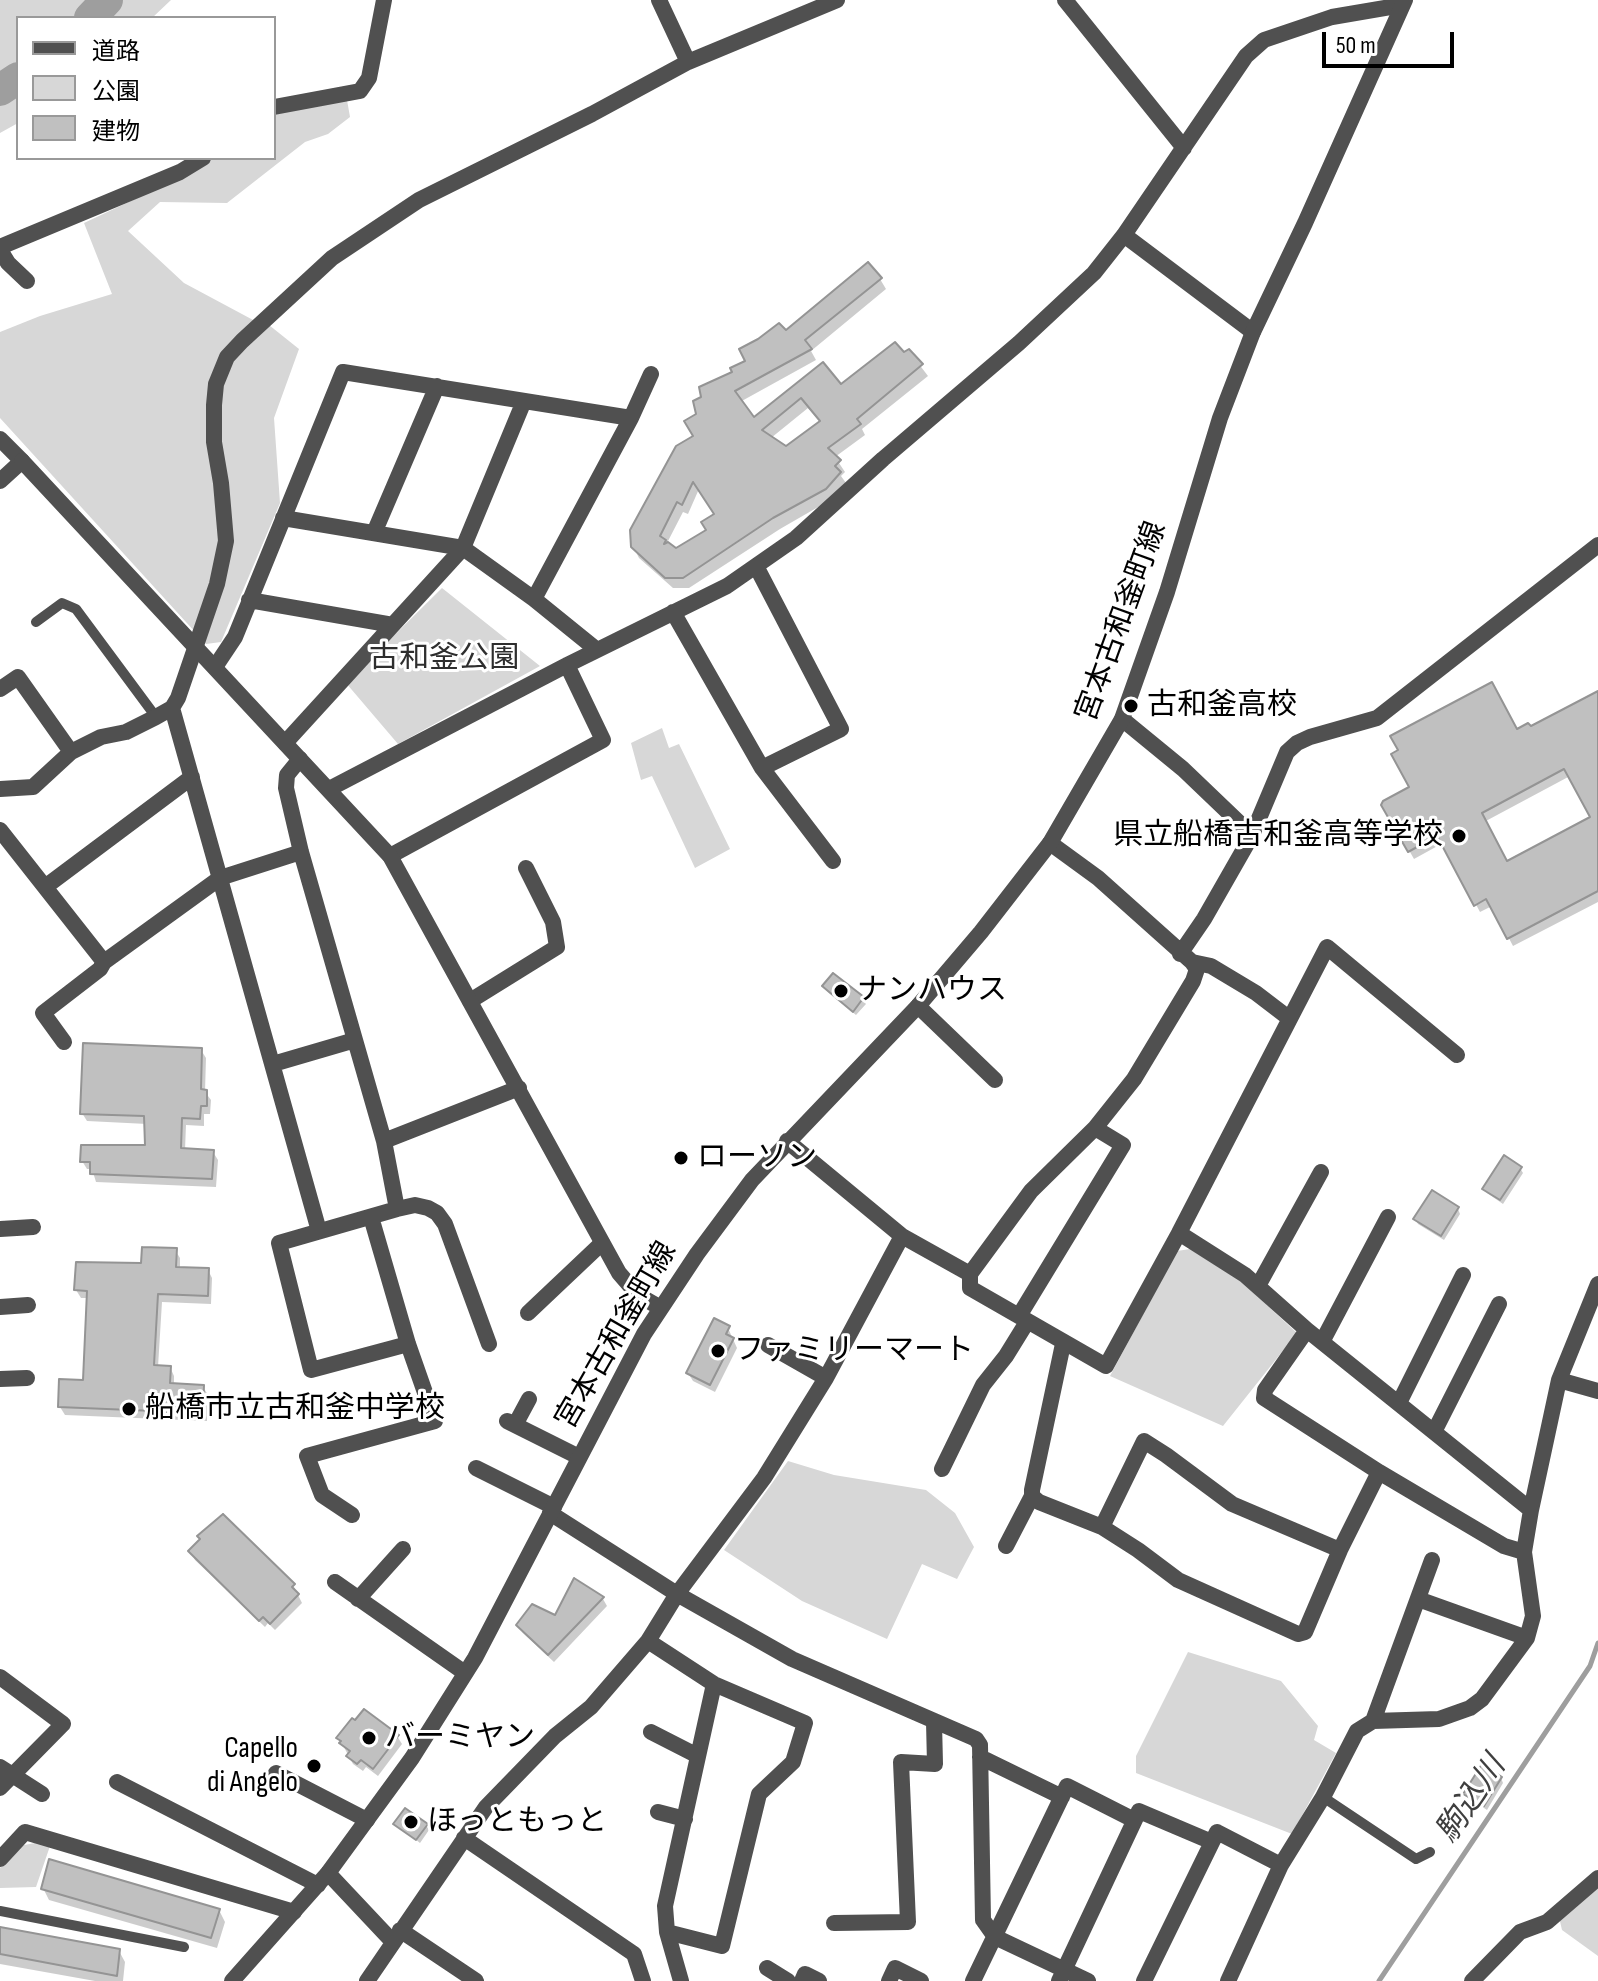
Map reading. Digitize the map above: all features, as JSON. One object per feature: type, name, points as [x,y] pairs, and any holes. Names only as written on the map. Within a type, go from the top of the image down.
[{"type":"street","points":[[276,107],[360,91],[369,78],[384,0]]},
{"type":"street","points":[[659,0],[688,62]]},
{"type":"street","points":[[319,1231],[172,708],[217,584],[226,541],[214,442],[214,405],[216,384],[227,357],[332,258],[419,200],[592,114],[688,62],[837,0]]},
{"type":"street","points":[[1065,0],[1184,148]]},
{"type":"street","points":[[329,789],[727,586],[796,538],[1019,343],[1094,273],[1124,235],[1246,56],[1264,40],[1332,17],[1403,3]]},
{"type":"street","name":"宮本古和釜町線","points":[[232,1981],[323,1879],[412,1758],[465,1673],[659,1307],[742,1193],[787,1141],[918,1006],[1050,843],[1122,719],[1167,592],[1220,418],[1253,332],[1403,3]]},
{"type":"street","points":[[27,281],[2,258],[200,160]]},
{"type":"street","points":[[1124,235],[1253,332]]},
{"type":"street","points":[[215,667],[235,637],[343,372],[631,418]]},
{"type":"street","points":[[534,599],[631,418],[651,374]]},
{"type":"street","points":[[374,533],[437,386]]},
{"type":"street","points":[[285,743],[463,548],[524,401]]},
{"type":"street","points":[[0,439],[390,856],[602,1243],[627,1284],[638,1295],[659,1307]]},
{"type":"street","points":[[0,481],[22,461]]},
{"type":"street","points":[[283,518],[463,548],[534,599],[597,650]]},
{"type":"street","points":[[1186,958],[1204,919],[1252,835],[1287,752],[1297,743],[1377,718],[1598,545]]},
{"type":"street","points":[[756,566],[841,729],[762,768]]},
{"type":"street","points":[[249,600],[393,625]]},
{"type":"street","points":[[673,612],[762,768],[833,861]]},
{"type":"street","points":[[390,856],[603,740],[567,665]]},
{"type":"street","points":[[0,689],[18,677],[71,752]]},
{"type":"street","points":[[0,789],[33,787],[71,752],[101,737],[126,732],[172,708]]},
{"type":"street","points":[[1122,719],[1183,769],[1252,835]]},
{"type":"street","points":[[300,759],[287,775],[286,788],[301,852],[384,1141],[397,1209]]},
{"type":"street","points":[[45,887],[192,777]]},
{"type":"street","points":[[0,830],[104,962]]},
{"type":"street","points":[[1050,843],[1098,878],[1197,969],[1193,981],[1134,1079],[1095,1128],[1031,1191],[970,1274],[970,1288],[1063,1344],[1106,1366],[1179,1233],[1327,947],[1457,1055]]},
{"type":"street","points":[[64,1042],[43,1013],[100,969],[104,962],[220,878],[301,852]]},
{"type":"street","points":[[470,1001],[557,947],[553,922],[526,868]]},
{"type":"street","points":[[1186,958],[1211,966],[1256,993],[1290,1019]]},
{"type":"street","points":[[918,1006],[995,1080]]},
{"type":"street","points":[[273,1064],[355,1040]]},
{"type":"street","points":[[384,1141],[519,1088]]},
{"type":"street","points":[[942,1469],[983,1385],[1006,1356],[1023,1319],[1123,1145],[1095,1128]]},
{"type":"street","points":[[787,1141],[902,1236],[970,1274]]},
{"type":"street","points":[[1258,1286],[1321,1172]]},
{"type":"street","points":[[408,1344],[311,1370],[279,1243],[397,1209],[415,1205],[428,1208],[437,1213],[445,1224],[489,1344]]},
{"type":"street","points":[[352,1515],[322,1495],[307,1456],[435,1421],[408,1344],[371,1217]]},
{"type":"street","points":[[1322,1342],[1388,1217]]},
{"type":"street","points":[[0,1229],[33,1227]]},
{"type":"street","points":[[1179,1233],[1245,1275],[1307,1330],[1531,1510]]},
{"type":"street","points":[[368,1981],[396,1935],[486,1807],[555,1736],[591,1707],[648,1641],[677,1594],[764,1478],[826,1378],[902,1236]]},
{"type":"street","points":[[528,1313],[602,1243]]},
{"type":"street","points":[[1399,1403],[1463,1275]]},
{"type":"street","points":[[1228,1981],[1281,1865],[1323,1797],[1357,1731],[1373,1721],[1439,1719],[1470,1708],[1482,1699],[1527,1638],[1533,1616],[1524,1552],[1531,1510],[1559,1380],[1598,1284]]},
{"type":"street","points":[[1434,1432],[1499,1304]]},
{"type":"street","points":[[0,1307],[28,1305]]},
{"type":"street","points":[[1307,1330],[1265,1390],[1264,1398],[1379,1472],[1504,1546],[1524,1552]]},
{"type":"street","points":[[1006,1546],[1032,1496],[1063,1344]]},
{"type":"street","points":[[768,1345],[826,1378]]},
{"type":"street","points":[[0,1379],[27,1378]]},
{"type":"street","points":[[1559,1380],[1598,1391]]},
{"type":"street","points":[[529,1399],[511,1423],[579,1457]]},
{"type":"street","points":[[1102,1527],[1144,1441],[1232,1504],[1340,1550]]},
{"type":"street","points":[[476,1468],[552,1510],[677,1594],[792,1659],[976,1739],[980,1745],[983,1920],[995,1937],[1062,1976],[1088,1981]]},
{"type":"street","points":[[1032,1496],[1039,1502],[1102,1527],[1178,1580],[1298,1634],[1305,1632],[1340,1550],[1379,1472]]},
{"type":"street","points":[[358,1599],[403,1549]]},
{"type":"street","points":[[1373,1721],[1432,1560]]},
{"type":"street","points":[[335,1582],[465,1673]]},
{"type":"street","points":[[1418,1599],[1527,1638]]},
{"type":"street","points":[[648,1641],[714,1684],[805,1723],[793,1762],[759,1794],[722,1946],[667,1932]]},
{"type":"street","points":[[0,1677],[63,1724],[6,1771],[0,1788]]},
{"type":"street","points":[[681,1981],[667,1932],[665,1906],[714,1684]]},
{"type":"street","points":[[834,1923],[908,1922],[901,1762],[935,1764],[934,1722]]},
{"type":"street","points":[[651,1732],[698,1756]]},
{"type":"street","points":[[980,1757],[1062,1797]]},
{"type":"street","points":[[6,1771],[42,1794]]},
{"type":"street","points":[[276,1773],[367,1820]]},
{"type":"street","points":[[117,1782],[323,1879],[396,1935],[476,1981]]},
{"type":"street","points":[[973,1981],[1067,1786],[1134,1820]]},
{"type":"street","points":[[1062,1976],[1139,1811],[1212,1842]]},
{"type":"street","points":[[658,1812],[685,1819]]},
{"type":"street","points":[[0,1859],[25,1832],[294,1912]]},
{"type":"street","points":[[1144,1981],[1217,1832],[1281,1865]]},
{"type":"street","points":[[464,1838],[634,1954],[643,1981]]},
{"type":"street","points":[[1472,1981],[1520,1932],[1547,1922],[1598,1878]]},
{"type":"street","points":[[767,1968],[788,1981]]},
{"type":"street","points":[[889,1981],[895,1968],[921,1981]]},
{"type":"street","points":[[802,1981],[805,1974],[819,1981]]},
{"type":"lane","points":[[36,622],[62,603],[76,609],[156,717]]},
{"type":"lane","points":[[1323,1797],[1416,1859],[1430,1852]]},
{"type":"lane","points":[[0,1911],[184,1947]]},
{"type":"green space","points":[[0,0],[98,0],[82,16],[16,16],[16,70],[0,82]]},
{"type":"green space","points":[[119,0],[171,0],[154,16],[107,16]]},
{"type":"green space","points":[[16,90],[16,124],[0,133],[0,101]]},
{"type":"green space","points":[[347,100],[350,117],[328,134],[305,142],[227,203],[160,202],[128,231],[184,283],[255,321],[269,325],[299,349],[274,418],[280,503],[221,642],[206,644],[0,418],[0,332],[112,294],[84,223],[184,176],[209,160],[276,160],[276,111]]},
{"type":"green space","name":"古和釜公園","points":[[442,588],[540,666],[398,744],[346,683]]},
{"type":"green space","points":[[662,728],[669,748],[679,744],[730,849],[695,868],[652,776],[641,780],[631,743]]},
{"type":"green space","points":[[1190,1249],[1242,1282],[1297,1333],[1223,1426],[1110,1376],[1177,1251]]},
{"type":"green space","points":[[788,1461],[834,1475],[926,1490],[955,1513],[974,1547],[957,1579],[922,1564],[887,1639],[802,1601],[724,1550]]},
{"type":"green space","points":[[1188,1652],[1281,1681],[1318,1726],[1314,1740],[1336,1753],[1292,1834],[1136,1773],[1136,1756]]},
{"type":"green space","points":[[35,1843],[50,1846],[36,1887],[0,1888],[0,1868],[19,1846]]},
{"type":"green space","points":[[1598,1883],[1598,1956],[1562,1930],[1559,1917]]},
{"type":"building","points":[[868,262],[882,278],[805,340],[812,349],[735,391],[754,417],[823,362],[841,384],[895,342],[904,352],[909,349],[923,364],[857,419],[861,424],[828,448],[841,460],[835,466],[841,472],[826,489],[773,518],[683,578],[665,578],[631,547],[630,530],[676,446],[693,436],[684,421],[696,414],[693,401],[701,397],[699,387],[732,372],[730,368],[745,361],[739,349],[779,323],[786,330]],"holes":[[[801,398],[820,421],[786,446],[762,430]],[[693,482],[714,514],[701,522],[706,530],[676,548],[668,542],[664,544],[666,540],[660,536],[677,502],[682,505]]]},
{"type":"building","points":[[1492,682],[1517,729],[1528,723],[1531,726],[1598,691],[1598,891],[1507,939],[1486,899],[1474,906],[1437,836],[1408,852],[1381,805],[1409,787],[1391,754],[1398,750],[1390,736]],"holes":[[[1564,769],[1590,817],[1507,861],[1482,813]]]},
{"type":"building","points":[[833,973],[864,997],[853,1012],[822,986]]},
{"type":"building","points":[[83,1043],[202,1048],[201,1089],[207,1090],[207,1106],[201,1106],[200,1119],[182,1118],[181,1148],[214,1150],[212,1179],[90,1174],[90,1162],[80,1162],[81,1145],[145,1145],[144,1116],[80,1114]]},
{"type":"building","points":[[1504,1155],[1522,1167],[1500,1200],[1482,1189]]},
{"type":"building","points":[[1432,1190],[1459,1207],[1441,1236],[1413,1219]]},
{"type":"building","points":[[142,1247],[177,1248],[176,1267],[209,1268],[208,1296],[158,1294],[154,1365],[171,1366],[170,1383],[204,1385],[203,1413],[58,1407],[59,1379],[83,1380],[87,1291],[74,1290],[76,1262],[141,1263]]},
{"type":"building","points":[[714,1318],[730,1326],[726,1334],[734,1338],[710,1385],[686,1373]]},
{"type":"building","points":[[223,1514],[295,1584],[292,1587],[299,1594],[270,1624],[263,1617],[259,1621],[188,1551],[200,1539],[197,1536]]},
{"type":"building","points":[[574,1578],[604,1597],[548,1655],[516,1625],[532,1604],[555,1615]]},
{"type":"building","points":[[364,1709],[399,1735],[373,1769],[361,1760],[357,1764],[346,1756],[350,1751],[336,1738]]},
{"type":"building","points":[[1482,1764],[1502,1777],[1484,1806],[1463,1794]]},
{"type":"building","points":[[405,1808],[428,1824],[416,1840],[393,1824]]},
{"type":"building","points":[[49,1859],[220,1909],[211,1938],[41,1889]]},
{"type":"building","points":[[0,1927],[120,1949],[117,1976],[0,1954]]},
{"type":"waterway","points":[[92,16],[107,0]]},
{"type":"waterway","points":[[0,90],[16,79]]},
{"type":"waterway","name":"駒込川","points":[[1379,1981],[1590,1666],[1598,1643]]},
{"type":"place","name":"古和釜高校","points":[[1131,706]]},
{"type":"place","name":"県立船橋古和釜高等学校","points":[[1459,836]]},
{"type":"place","name":"ナンハウス","points":[[841,991]]},
{"type":"place","name":"ローソン","points":[[681,1158]]},
{"type":"place","name":"ファミリーマート","points":[[718,1351]]},
{"type":"place","name":"船橋市立古和釜中学校","points":[[129,1409]]},
{"type":"place","name":"バーミヤン","points":[[369,1738]]},
{"type":"place","name":"Capello di Angelo","points":[[314,1766]]},
{"type":"place","name":"ほっともっと","points":[[411,1822]]}]
